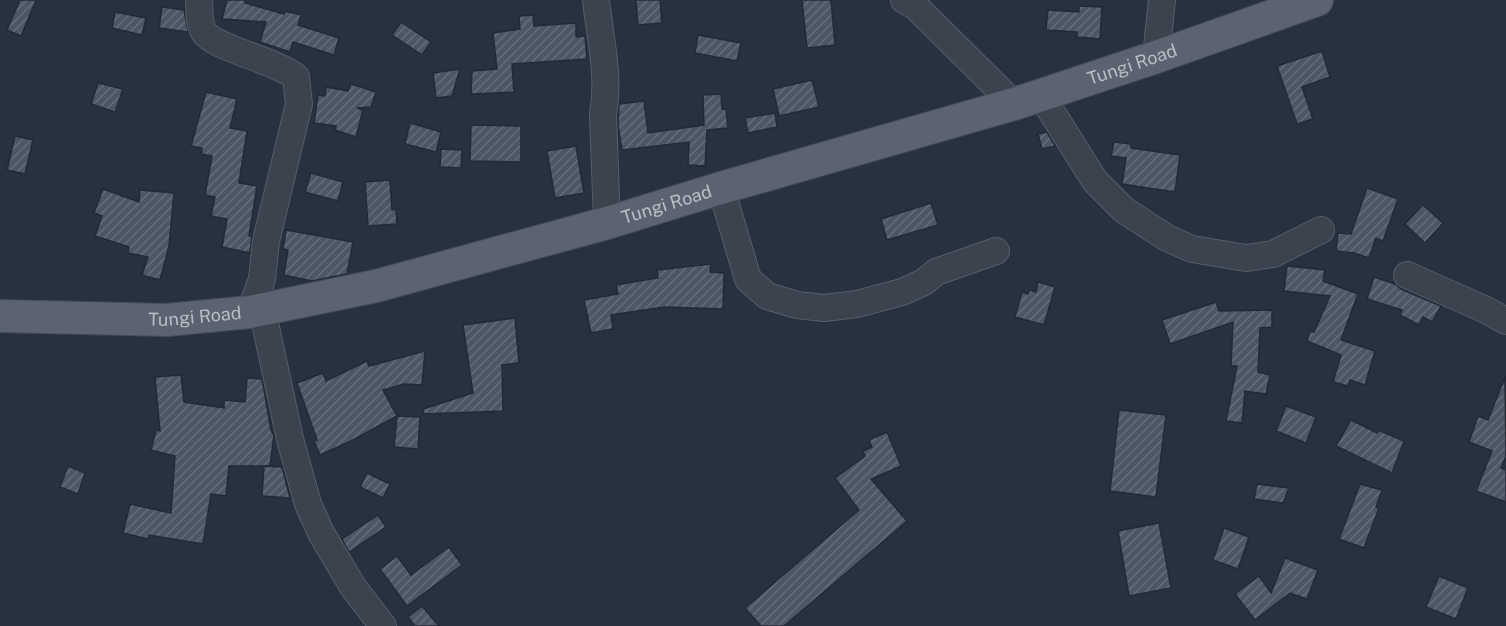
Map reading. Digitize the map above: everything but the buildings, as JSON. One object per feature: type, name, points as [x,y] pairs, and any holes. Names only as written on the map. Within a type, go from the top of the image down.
[{"type":"main road","name":"Tungi Road","points":[[0,316],[167,320],[256,311],[376,286],[607,223],[1027,100],[1317,0]]},
{"type":"street","points":[[199,0],[201,25],[205,34],[225,45],[287,70],[296,77],[299,104],[266,241],[256,311],[308,504],[321,533],[353,587],[383,626]]},
{"type":"street","points":[[596,0],[605,69],[606,98],[603,114],[607,223]]},
{"type":"street","points":[[904,0],[916,7],[1027,100],[1095,181],[1124,210],[1167,238],[1192,249],[1246,258],[1273,254],[1321,230]]},
{"type":"street","points":[[1156,57],[1162,0]]},
{"type":"street","points":[[721,188],[748,279],[766,296],[797,305],[824,308],[857,304],[902,292],[924,282],[936,272],[996,251]]},
{"type":"street","points":[[1407,275],[1506,321]]}]
